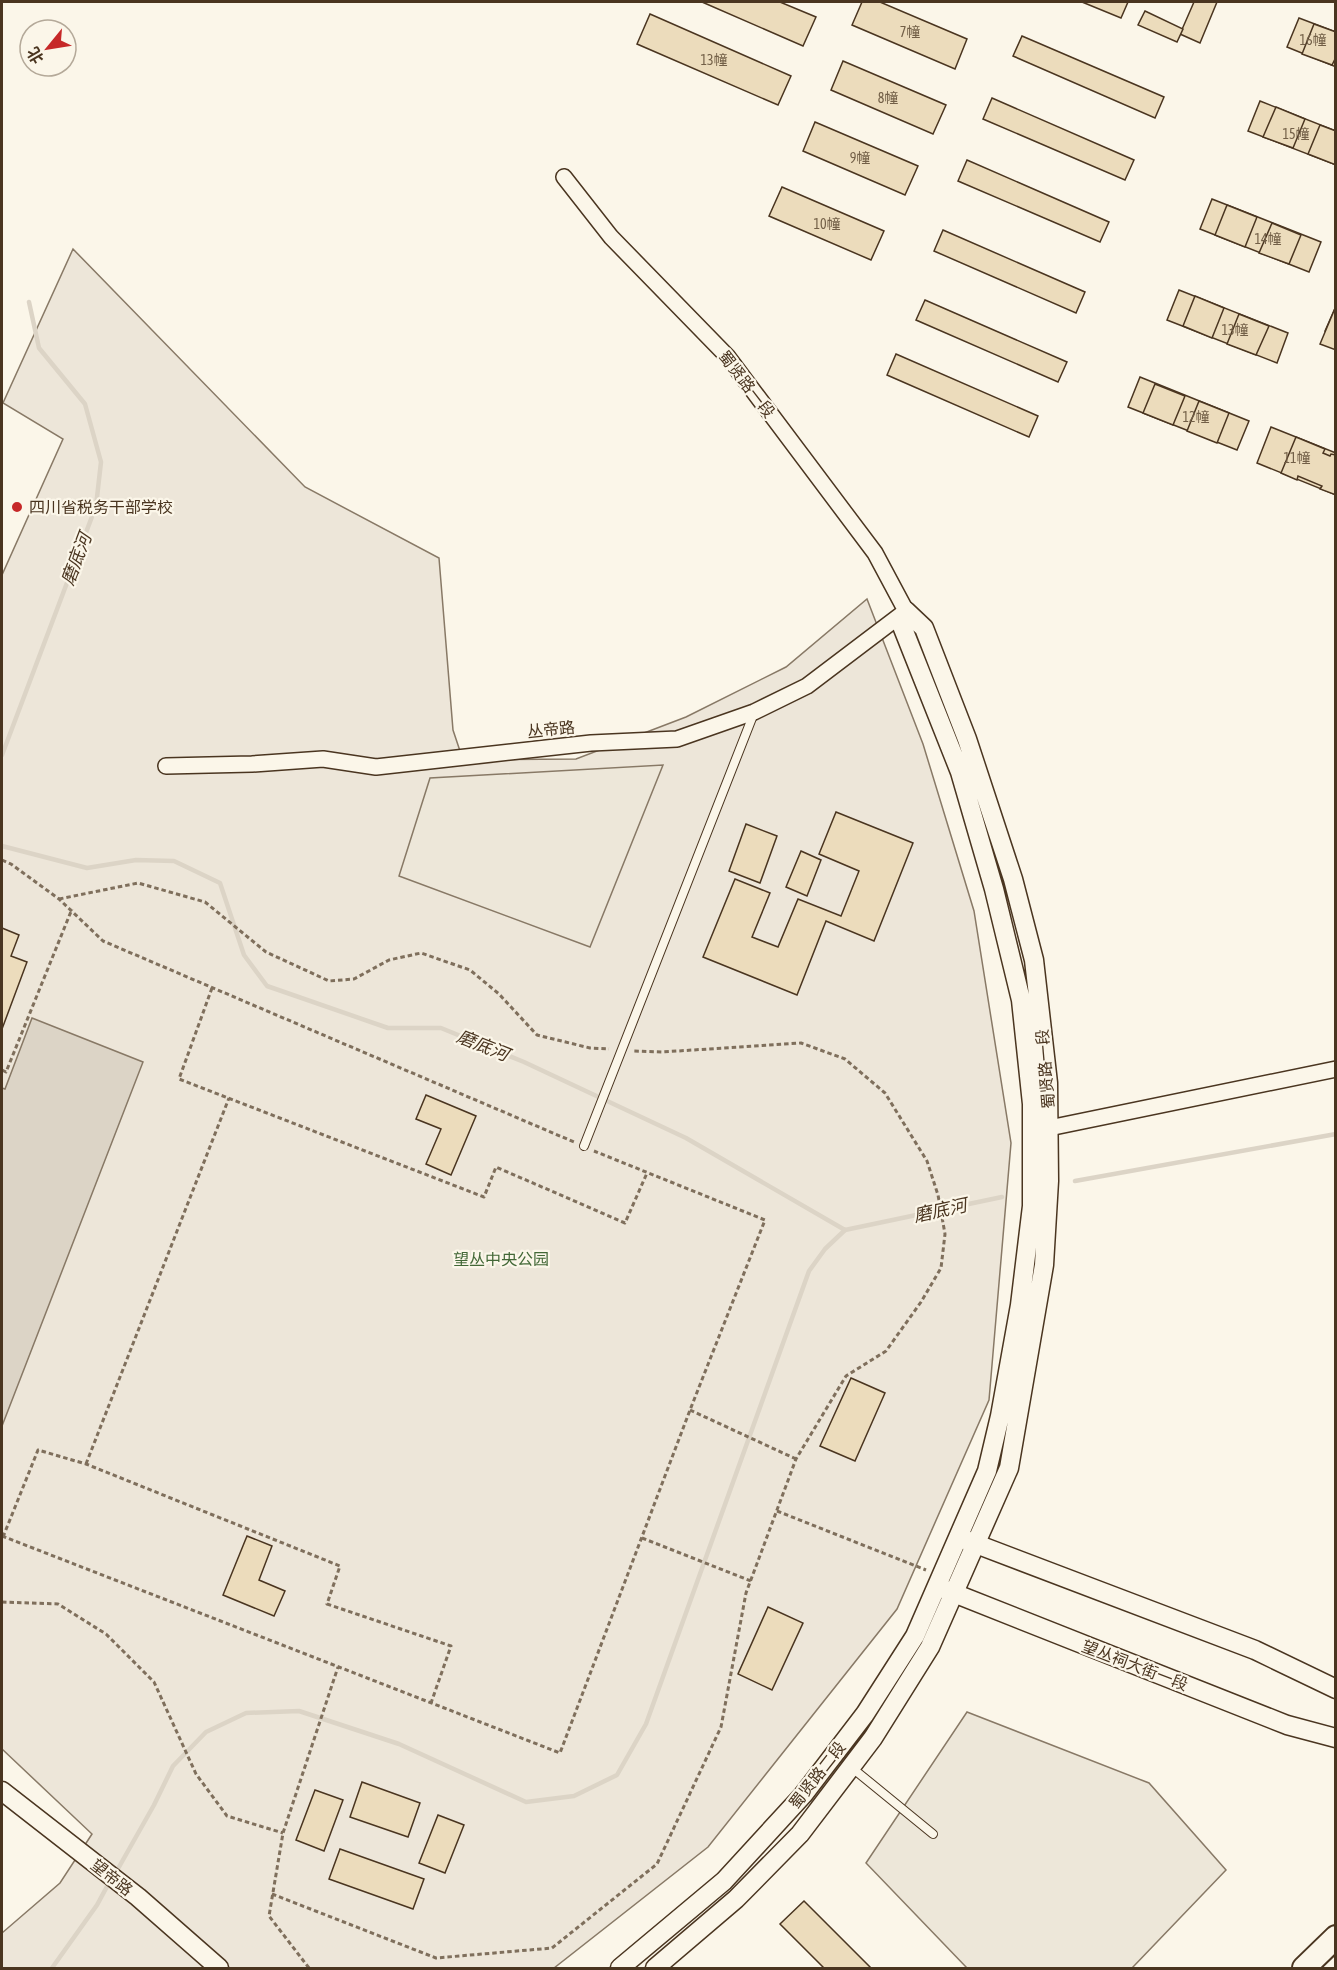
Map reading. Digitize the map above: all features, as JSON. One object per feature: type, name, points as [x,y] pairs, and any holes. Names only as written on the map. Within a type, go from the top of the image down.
[{"type":"main road","points":[[1304,1968],[1335,1937]]},
{"type":"street","name":"蜀贤路一段","points":[[564,177],[611,237],[727,356],[875,553],[906,611],[924,628],[967,739],[1013,879],[1034,960],[1048,1083],[1049,1181],[1044,1265],[1009,1468],[967,1540]]},
{"type":"street","name":"蜀贤路一段","points":[[906,611],[902,626],[960,772],[994,889],[1021,1000],[1032,1104],[1032,1206],[1020,1305],[1000,1416],[967,1540]]},
{"type":"street","name":"丛帝路","points":[[166,766],[252,764],[323,759],[376,767],[591,743],[677,739],[754,712],[807,686],[906,611]]},
{"type":"street","points":[[1048,1128],[1335,1069]]},
{"type":"street","points":[[967,1540],[1255,1650],[1335,1689]]},
{"type":"street","name":"蜀贤路二段","points":[[620,1968],[724,1881],[803,1796],[865,1714],[915,1636],[967,1540]]},
{"type":"street","name":"蜀贤路二段","points":[[655,1968],[736,1899],[800,1834],[873,1738],[930,1647],[943,1586]]},
{"type":"street","name":"望丛祠大街一段","points":[[943,1586],[1287,1725],[1335,1738]]},
{"type":"street","name":"望帝路","points":[[2,1791],[138,1897],[219,1968]]},
{"type":"lane","points":[[584,1146],[754,712]]},
{"type":"lane","points":[[851,1767],[933,1834]]},
{"type":"path","points":[[2,860],[60,899],[103,941],[647,1173],[765,1220],[560,1753],[431,1704],[2,1536],[38,1450],[86,1464],[340,1566],[327,1604],[451,1646],[431,1704]]},
{"type":"path","points":[[60,899],[138,883],[205,902],[267,952],[329,981],[354,979],[389,960],[421,953],[470,970],[499,994],[537,1035],[590,1048],[613,1050]]},
{"type":"path","points":[[2,1070],[6,1072],[72,909]]},
{"type":"path","points":[[212,987],[178,1079],[484,1197],[495,1167],[625,1223],[647,1173]]},
{"type":"path","points":[[272,1894],[436,1958],[552,1948],[657,1864],[722,1727],[746,1593],[796,1459],[846,1376],[886,1352],[921,1302],[941,1268],[945,1234],[938,1195],[927,1161],[885,1093],[845,1059],[801,1043],[662,1052],[624,1050]]},
{"type":"path","points":[[86,1464],[228,1098]]},
{"type":"path","points":[[690,1410],[796,1459]]},
{"type":"path","points":[[777,1511],[943,1586]]},
{"type":"path","points":[[642,1538],[751,1581]]},
{"type":"path","points":[[2,1602],[58,1604],[105,1634],[154,1682],[196,1774],[227,1816],[283,1833]]},
{"type":"path","points":[[309,1968],[269,1916],[283,1833],[338,1667]]},
{"type":"green space","name":"望丛中央公园","points":[[73,249],[305,487],[439,558],[453,730],[463,760],[576,759],[686,717],[786,667],[867,599],[923,744],[974,911],[1011,1143],[989,1400],[897,1609],[708,1847],[554,1968],[2,1968],[2,1933],[60,1883],[92,1834],[2,1749],[2,575],[63,439],[3,403]]},
{"type":"shaded area","points":[[663,765],[590,947],[399,876],[430,778]]},
{"type":"shaded area","points":[[32,1018],[143,1062],[2,1426],[2,1088],[5,1089]]},
{"type":"shaded area","points":[[967,1712],[1149,1783],[1226,1870],[1132,1968],[967,1968],[866,1863]]},
{"type":"building","points":[[702,2],[780,2],[816,17],[803,46]]},
{"type":"building","points":[[862,2],[880,2],[967,39],[955,69],[852,25]]},
{"type":"building","points":[[1082,2],[1128,2],[1121,18]]},
{"type":"building","points":[[1194,2],[1217,2],[1200,43],[1180,34]]},
{"type":"building","points":[[1145,11],[1183,29],[1177,42],[1138,25]]},
{"type":"building","points":[[650,14],[791,76],[778,105],[637,44]]},
{"type":"building","points":[[1299,18],[1336,32],[1336,67],[1287,47]]},
{"type":"building","points":[[1314,24],[1336,32],[1336,57],[1332,65],[1302,54]]},
{"type":"building","points":[[1022,36],[1164,97],[1155,118],[1013,56]]},
{"type":"building","points":[[843,61],[946,105],[933,134],[831,90]]},
{"type":"building","points":[[992,98],[1134,160],[1125,180],[983,119]]},
{"type":"building","points":[[1260,101],[1336,131],[1336,165],[1248,131]]},
{"type":"building","points":[[1276,107],[1305,119],[1293,148],[1263,137]]},
{"type":"building","points":[[815,122],[918,166],[905,195],[803,151]]},
{"type":"building","points":[[1320,125],[1336,131],[1336,165],[1308,154]]},
{"type":"building","points":[[967,160],[1109,222],[1100,242],[958,181]]},
{"type":"building","points":[[782,187],[884,231],[871,260],[769,216]]},
{"type":"building","points":[[1212,199],[1321,242],[1309,272],[1200,229]]},
{"type":"building","points":[[1227,205],[1257,217],[1245,247],[1215,235]]},
{"type":"building","points":[[1272,223],[1301,235],[1289,264],[1259,253]]},
{"type":"building","points":[[943,230],[1085,292],[1076,313],[934,251]]},
{"type":"building","points":[[1179,290],[1288,333],[1277,363],[1167,320]]},
{"type":"building","points":[[1195,296],[1224,308],[1212,338],[1183,326]]},
{"type":"building","points":[[925,300],[1067,362],[1058,382],[916,320]]},
{"type":"building","points":[[1336,306],[1336,335],[1325,331]]},
{"type":"building","points":[[1336,306],[1336,350],[1320,344]]},
{"type":"building","points":[[1239,314],[1269,326],[1256,355],[1227,344]]},
{"type":"building","points":[[896,354],[1038,416],[1029,437],[887,375]]},
{"type":"building","points":[[1140,377],[1249,421],[1237,450],[1128,407]]},
{"type":"building","points":[[1155,384],[1185,396],[1173,425],[1143,413]]},
{"type":"building","points":[[1199,401],[1229,413],[1217,443],[1187,431]]},
{"type":"building","points":[[1271,427],[1336,453],[1336,495],[1257,463]]},
{"type":"building","points":[[1296,437],[1325,449],[1323,453],[1330,456],[1331,454],[1336,455],[1336,495],[1298,476],[1297,480],[1281,473]]},
{"type":"building","points":[[836,812],[913,843],[874,941],[826,921],[797,995],[703,957],[735,879],[770,893],[752,937],[778,947],[798,899],[841,916],[859,871],[819,854]]},
{"type":"building","points":[[746,824],[777,836],[760,883],[729,871]]},
{"type":"building","points":[[801,851],[821,860],[807,896],[786,887]]},
{"type":"building","points":[[2,928],[19,935],[11,956],[27,962],[2,1029]]},
{"type":"building","points":[[426,1095],[476,1116],[451,1175],[426,1164],[441,1129],[416,1119]]},
{"type":"building","points":[[851,1378],[885,1393],[855,1461],[820,1446]]},
{"type":"building","points":[[247,1536],[272,1546],[259,1580],[285,1591],[274,1616],[223,1595]]},
{"type":"building","points":[[768,1607],[803,1623],[772,1690],[738,1674]]},
{"type":"building","points":[[362,1782],[420,1803],[408,1837],[350,1817]]},
{"type":"building","points":[[315,1790],[343,1800],[324,1851],[296,1840]]},
{"type":"building","points":[[438,1815],[464,1825],[445,1873],[419,1863]]},
{"type":"building","points":[[340,1849],[424,1879],[413,1909],[329,1879]]},
{"type":"building","points":[[804,1901],[871,1968],[824,1968],[780,1924]]},
{"type":"waterway","name":"磨底河","points":[[2,755],[96,506],[101,462],[85,404],[39,348],[29,302]]},
{"type":"waterway","name":"磨底河","points":[[2,846],[87,868],[136,860],[174,861],[220,883],[244,955],[267,986],[388,1028],[441,1028],[524,1062],[686,1138],[845,1230],[1002,1197]]},
{"type":"waterway","name":"磨底河","points":[[1075,1181],[1336,1134]]},
{"type":"waterway","points":[[115,1874],[173,1766],[206,1732],[246,1713],[299,1711],[399,1744],[526,1802],[574,1796],[617,1775],[646,1724],[809,1271],[825,1249],[845,1230]]},
{"type":"waterway","points":[[52,1968],[97,1905],[110,1881]]},
{"type":"place","name":"四川省税务干部学校","points":[[17,507]]}]
